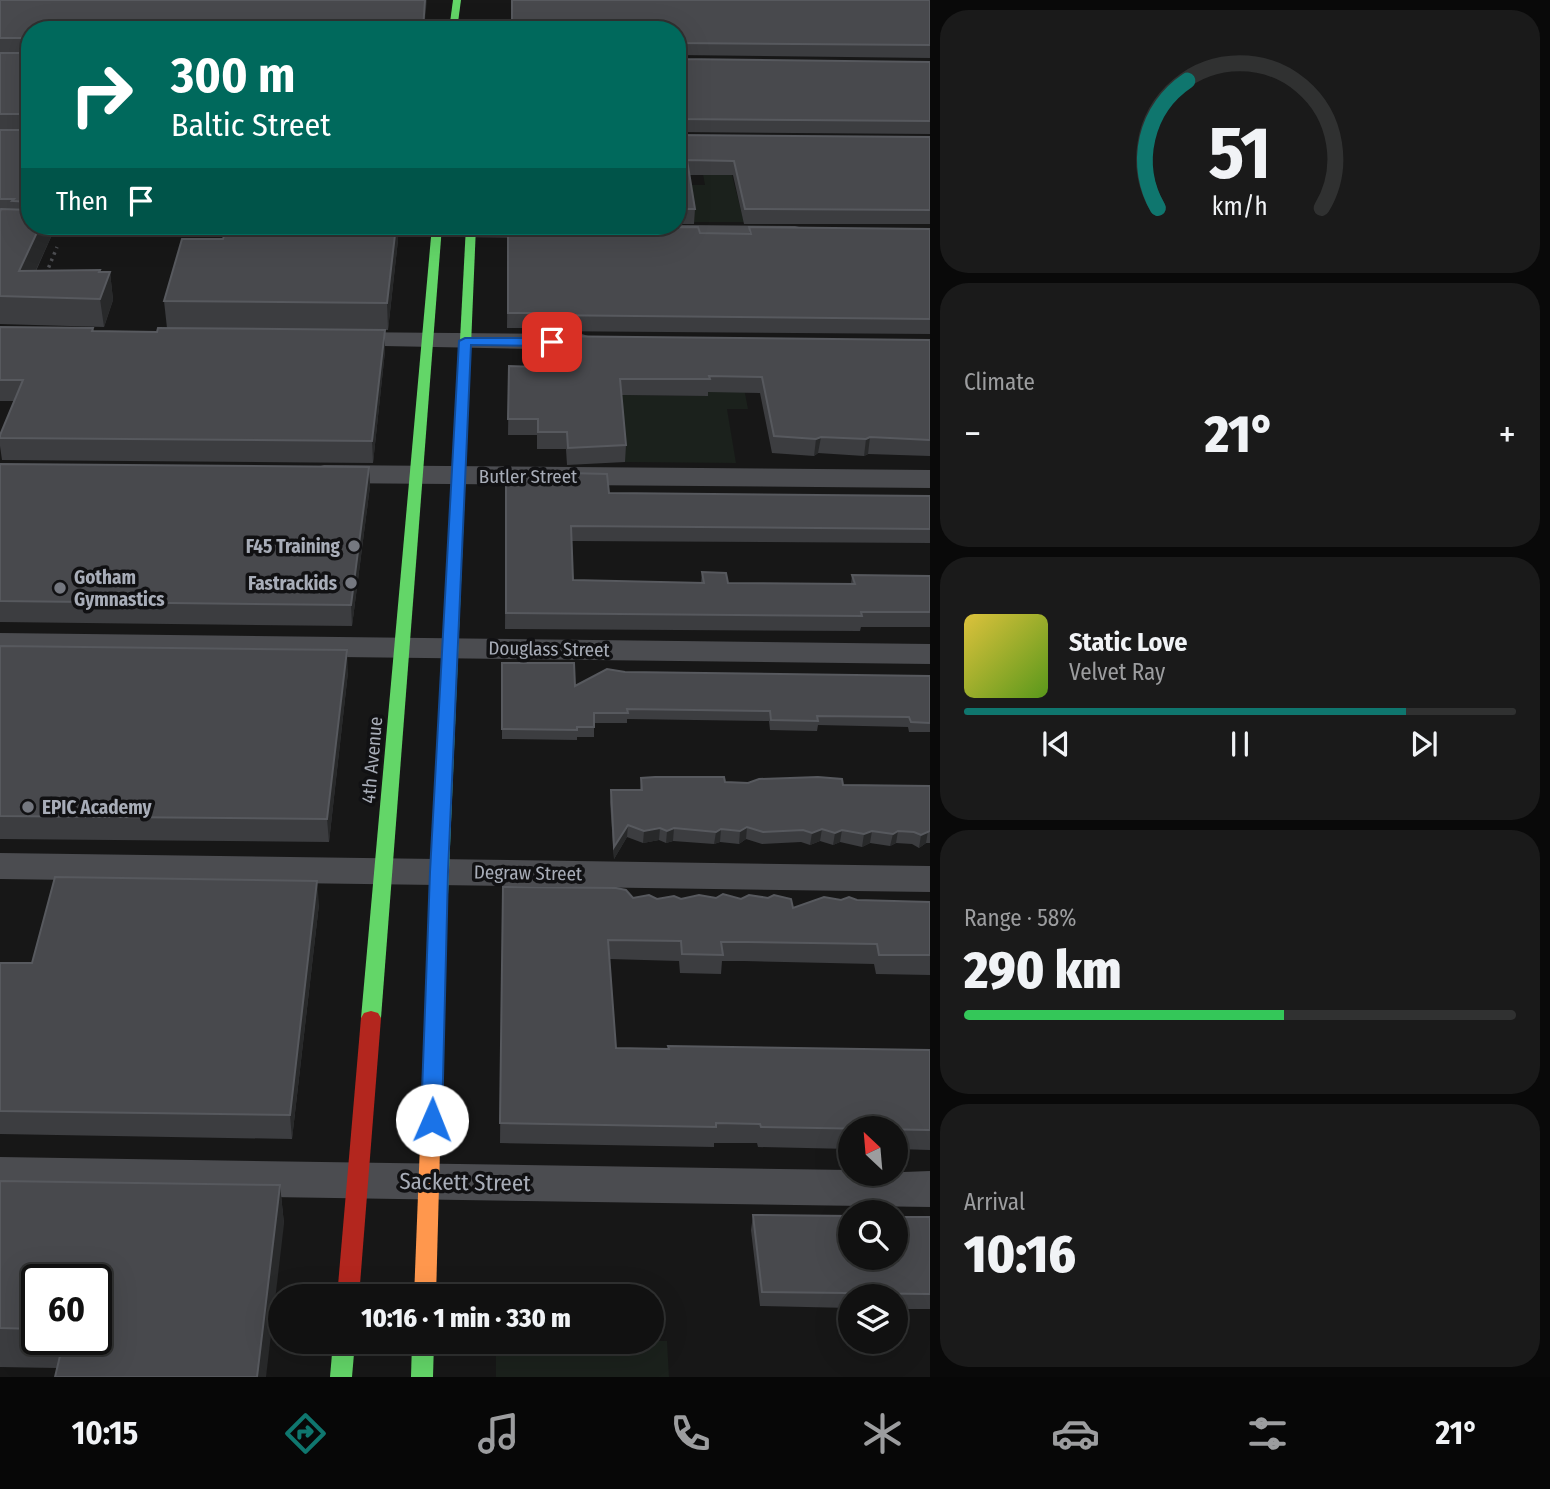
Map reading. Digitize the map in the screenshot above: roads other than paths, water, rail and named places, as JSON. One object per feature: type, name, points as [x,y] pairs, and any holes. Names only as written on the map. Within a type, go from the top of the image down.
[{"type":"main road","points":[[454,21],[457,0]]},
{"type":"main road","name":"4th Avenue","points":[[349,1284],[436,235]]},
{"type":"main road","points":[[426,1284],[439,872],[471,235]]},
{"type":"main road","points":[[341,1377],[343,1354]]},
{"type":"main road","points":[[422,1377],[423,1354]]},
{"type":"street","points":[[0,227],[21,227]]},
{"type":"street","points":[[686,232],[819,233]]},
{"type":"street","points":[[312,340],[610,343]]},
{"type":"street","name":"Butler Street","points":[[293,474],[930,479]]},
{"type":"street","name":"Douglass Street","points":[[0,643],[930,654]]},
{"type":"street","name":"Degraw Street","points":[[0,866],[930,879]]},
{"type":"street","name":"Sackett Street","points":[[0,1175],[930,1189]]},
{"type":"place","name":"F45 Training","points":[[354,546]]},
{"type":"place","name":"Fastrackids","points":[[351,583]]},
{"type":"place","name":"Gotham Gymnastics","points":[[60,588]]},
{"type":"place","name":"EPIC Academy","points":[[28,807]]}]
